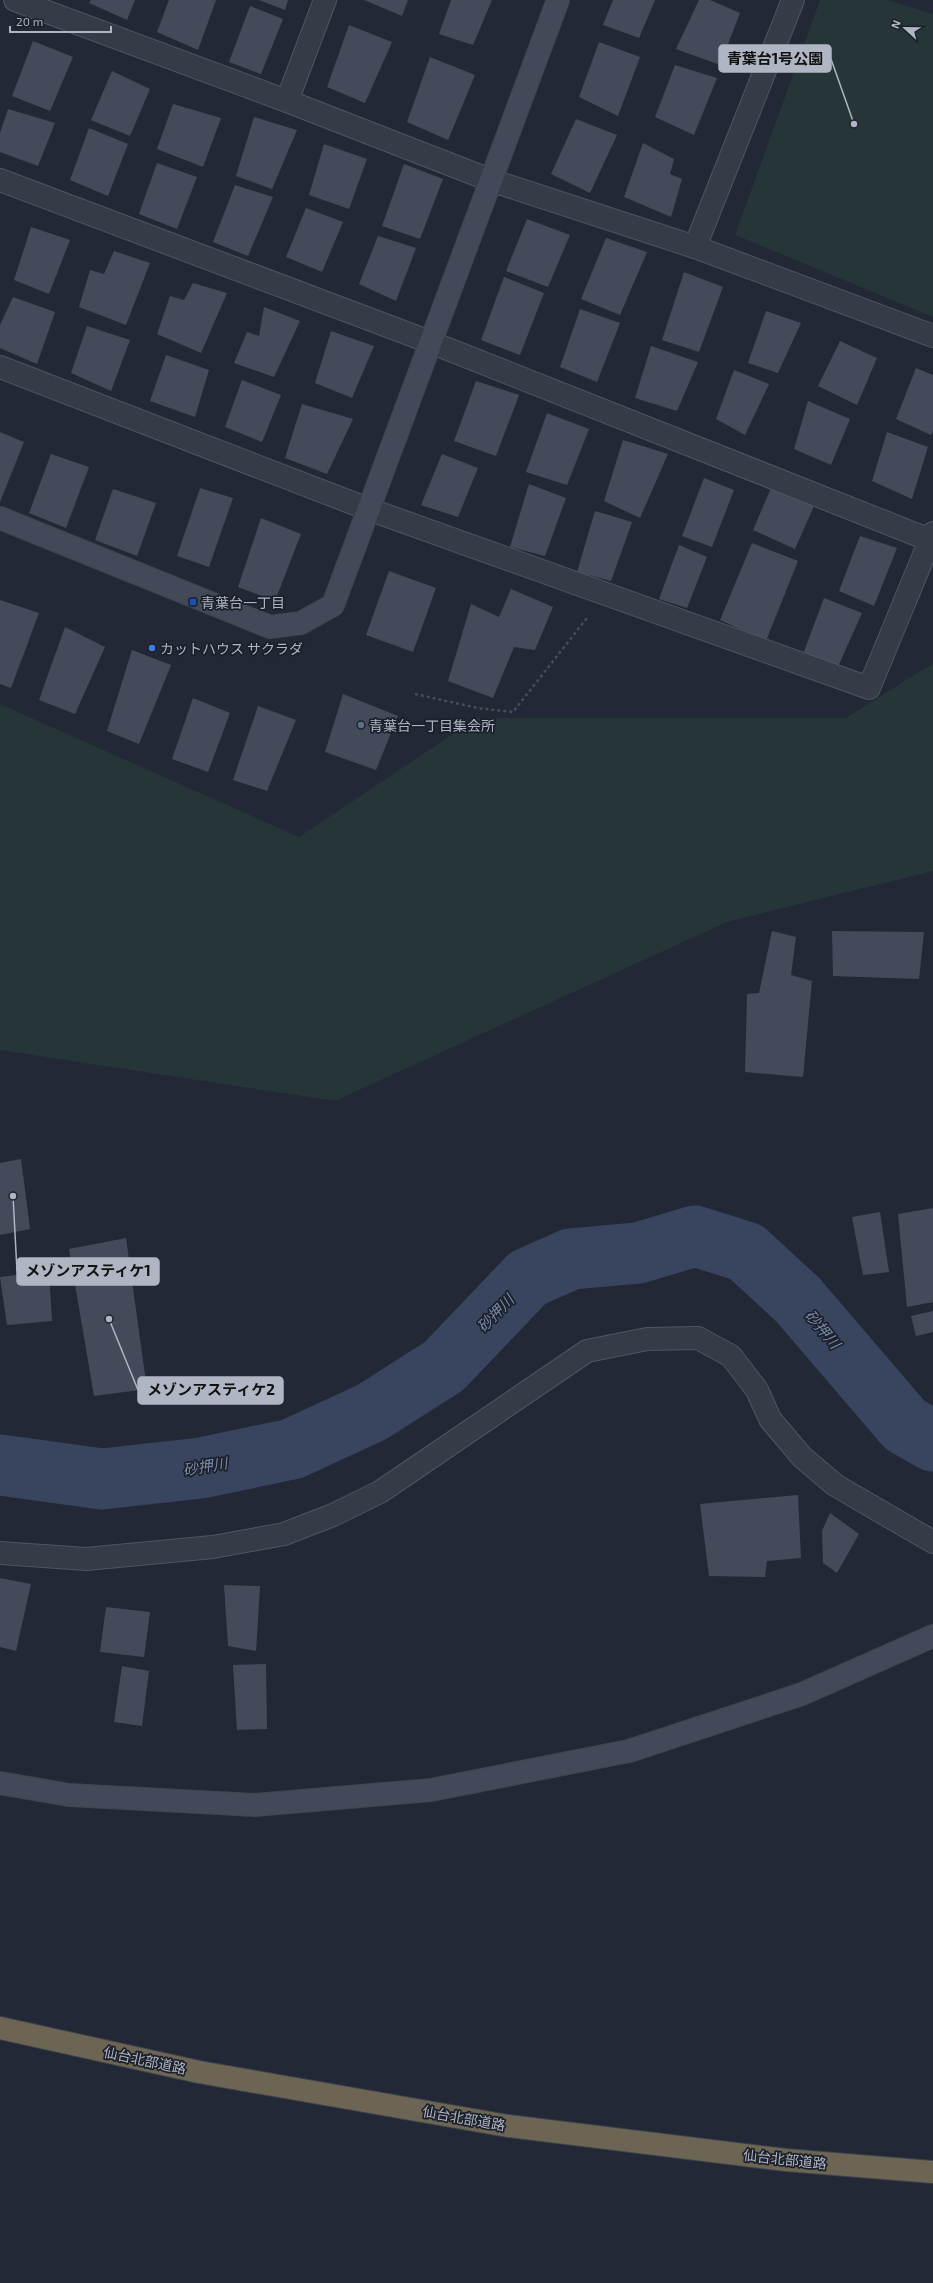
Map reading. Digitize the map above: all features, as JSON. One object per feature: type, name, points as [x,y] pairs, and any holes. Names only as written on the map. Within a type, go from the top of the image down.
[{"type":"highway","name":"仙台北部道路","points":[[0,2028],[199,2072],[508,2126],[786,2160],[933,2172]]},
{"type":"street","points":[[15,0],[287,101],[490,180],[695,247],[933,336]]},
{"type":"street","points":[[287,101],[324,0]]},
{"type":"street","points":[[0,518],[270,627],[301,623],[333,605],[558,0]]},
{"type":"street","points":[[695,247],[793,0]]},
{"type":"street","points":[[0,180],[430,342],[932,536],[868,688],[368,509],[0,366]]},
{"type":"street","points":[[0,1553],[86,1559],[213,1547],[284,1534],[333,1515],[380,1492],[587,1351],[647,1339],[698,1338],[731,1356],[757,1390],[770,1419],[802,1457],[836,1485],[933,1542]]},
{"type":"street","points":[[0,1783],[69,1795],[255,1805],[431,1790],[629,1751],[802,1694],[933,1636]]},
{"type":"path","points":[[415,694],[478,708],[513,712],[606,594]]},
{"type":"shaded area","points":[[820,0],[888,0],[933,14],[933,317],[735,235]]},
{"type":"shaded area","points":[[933,663],[933,871],[727,922],[335,1101],[0,1050],[0,704],[299,837],[477,718],[846,718]]},
{"type":"building","points":[[91,0],[135,0],[127,20],[89,3]]},
{"type":"building","points":[[169,0],[216,0],[198,50],[157,32]]},
{"type":"building","points":[[259,0],[288,0],[285,10]]},
{"type":"building","points":[[364,0],[408,0],[402,16]]},
{"type":"building","points":[[451,0],[492,0],[473,45],[439,34]]},
{"type":"building","points":[[613,0],[655,0],[639,38],[603,25]]},
{"type":"building","points":[[699,0],[710,0],[740,13],[720,65],[676,49]]},
{"type":"building","points":[[250,6],[283,19],[261,74],[229,62]]},
{"type":"building","points":[[349,25],[392,42],[365,103],[327,87]]},
{"type":"building","points":[[33,41],[73,57],[50,111],[12,96]]},
{"type":"building","points":[[599,42],[640,57],[618,116],[579,97]]},
{"type":"building","points":[[430,57],[475,75],[448,140],[407,122]]},
{"type":"building","points":[[675,65],[717,78],[694,135],[655,117]]},
{"type":"building","points":[[112,71],[150,89],[130,136],[91,120]]},
{"type":"building","points":[[173,104],[221,118],[203,167],[157,149]]},
{"type":"building","points":[[8,109],[55,123],[38,166],[0,152],[0,133]]},
{"type":"building","points":[[254,117],[297,130],[272,189],[236,176]]},
{"type":"building","points":[[576,119],[617,135],[590,193],[551,174]]},
{"type":"building","points":[[89,128],[128,144],[108,196],[70,180]]},
{"type":"building","points":[[643,143],[674,159],[670,174],[682,179],[671,217],[624,197]]},
{"type":"building","points":[[324,144],[367,159],[349,209],[309,195]]},
{"type":"building","points":[[157,163],[197,177],[177,229],[139,214]]},
{"type":"building","points":[[404,164],[443,179],[420,239],[382,226]]},
{"type":"building","points":[[235,185],[273,197],[248,256],[213,242]]},
{"type":"building","points":[[306,208],[343,222],[322,272],[286,257]]},
{"type":"building","points":[[527,219],[570,235],[548,287],[506,271]]},
{"type":"building","points":[[31,227],[70,240],[49,294],[14,280]]},
{"type":"building","points":[[378,236],[416,248],[396,301],[359,284]]},
{"type":"building","points":[[606,238],[647,252],[620,315],[581,299]]},
{"type":"building","points":[[114,251],[150,263],[126,325],[79,307],[90,270],[104,274]]},
{"type":"building","points":[[684,272],[723,287],[699,352],[662,340]]},
{"type":"building","points":[[504,277],[544,293],[520,355],[481,340]]},
{"type":"building","points":[[193,283],[227,293],[201,353],[157,334],[170,296],[184,300]]},
{"type":"building","points":[[13,297],[55,312],[37,364],[0,348],[0,325]]},
{"type":"building","points":[[264,307],[300,321],[274,377],[234,363],[247,332],[259,336]]},
{"type":"building","points":[[580,309],[620,323],[597,382],[560,367]]},
{"type":"building","points":[[766,311],[801,323],[778,373],[748,363]]},
{"type":"building","points":[[87,326],[130,340],[111,391],[71,373]]},
{"type":"building","points":[[331,331],[374,346],[352,398],[315,383]]},
{"type":"building","points":[[840,341],[877,358],[857,405],[818,386]]},
{"type":"building","points":[[651,346],[698,362],[677,411],[635,398]]},
{"type":"building","points":[[166,355],[209,370],[195,417],[150,401]]},
{"type":"building","points":[[916,368],[933,375],[933,431],[931,435],[896,419]]},
{"type":"building","points":[[734,370],[769,384],[745,435],[716,419]]},
{"type":"building","points":[[242,380],[281,395],[262,442],[225,427]]},
{"type":"building","points":[[476,381],[519,395],[496,456],[454,441]]},
{"type":"building","points":[[808,401],[850,419],[831,465],[794,449]]},
{"type":"building","points":[[302,404],[353,419],[327,474],[285,458]]},
{"type":"building","points":[[547,413],[589,429],[567,485],[526,472]]},
{"type":"building","points":[[0,432],[24,442],[0,502]]},
{"type":"building","points":[[887,432],[928,447],[912,499],[872,481]]},
{"type":"building","points":[[623,440],[668,454],[640,518],[604,501]]},
{"type":"building","points":[[51,454],[89,467],[66,528],[29,513]]},
{"type":"building","points":[[442,454],[478,468],[458,517],[421,505]]},
{"type":"building","points":[[704,478],[734,490],[712,547],[682,536]]},
{"type":"building","points":[[529,484],[566,498],[545,556],[510,547]]},
{"type":"building","points":[[200,488],[233,498],[209,567],[177,556]]},
{"type":"building","points":[[771,488],[814,506],[795,549],[753,530]]},
{"type":"building","points":[[113,489],[156,503],[137,556],[95,540]]},
{"type":"building","points":[[595,511],[632,522],[611,581],[577,572]]},
{"type":"building","points":[[261,518],[301,534],[275,601],[238,587]]},
{"type":"building","points":[[860,536],[897,548],[874,606],[839,591]]},
{"type":"building","points":[[752,543],[798,561],[766,641],[720,620]]},
{"type":"building","points":[[679,545],[707,557],[687,608],[659,599]]},
{"type":"building","points":[[389,571],[436,588],[413,652],[366,635]]},
{"type":"building","points":[[511,589],[553,607],[535,650],[514,647],[493,698],[448,681],[471,604],[499,617]]},
{"type":"building","points":[[824,598],[862,613],[837,669],[803,654]]},
{"type":"building","points":[[0,600],[39,613],[11,688],[0,684]]},
{"type":"building","points":[[65,627],[105,647],[75,714],[39,700]]},
{"type":"building","points":[[132,650],[171,665],[139,744],[107,731]]},
{"type":"building","points":[[343,694],[398,716],[376,770],[325,752]]},
{"type":"building","points":[[193,698],[230,713],[208,772],[172,759]]},
{"type":"building","points":[[258,706],[296,720],[267,791],[233,780]]},
{"type":"building","points":[[772,931],[796,937],[791,975],[812,981],[803,1077],[745,1072],[747,994],[759,993]]},
{"type":"building","points":[[832,931],[924,932],[919,979],[833,976]]},
{"type":"building","points":[[21,1159],[30,1229],[0,1235],[0,1163]]},
{"type":"building","points":[[933,1208],[933,1302],[907,1307],[898,1214]]},
{"type":"building","points":[[880,1212],[889,1272],[863,1275],[852,1217]]},
{"type":"building","points":[[126,1238],[147,1389],[94,1396],[69,1249]]},
{"type":"building","points":[[49,1271],[52,1321],[7,1325],[0,1277]]},
{"type":"building","points":[[933,1311],[933,1332],[916,1336],[911,1316]]},
{"type":"building","points":[[798,1495],[801,1558],[767,1561],[765,1577],[709,1576],[700,1504]]},
{"type":"building","points":[[830,1513],[859,1534],[837,1573],[823,1563],[822,1531]]},
{"type":"building","points":[[0,1578],[31,1584],[16,1651],[0,1647]]},
{"type":"building","points":[[224,1585],[260,1586],[256,1651],[228,1646]]},
{"type":"building","points":[[106,1607],[150,1612],[144,1657],[100,1652]]},
{"type":"building","points":[[266,1664],[267,1729],[237,1730],[233,1665]]},
{"type":"building","points":[[122,1666],[149,1671],[142,1726],[114,1722]]},
{"type":"waterway","name":"砂押川","points":[[0,1465],[102,1479],[201,1468],[292,1449],[372,1412],[444,1366],[528,1278],[571,1259],[638,1253],[695,1236],[746,1252],[798,1300],[905,1425],[933,1441]]},
{"type":"place","name":"青葉台1号公園","points":[[854,124]]},
{"type":"place","name":"青葉台一丁目","points":[[193,602]]},
{"type":"place","name":"カットハウス サクラダ","points":[[152,648]]},
{"type":"place","name":"青葉台一丁目集会所","points":[[361,725]]},
{"type":"place","name":"メゾンアスティケ1","points":[[13,1196]]},
{"type":"place","name":"メゾンアスティケ2","points":[[109,1319]]}]
